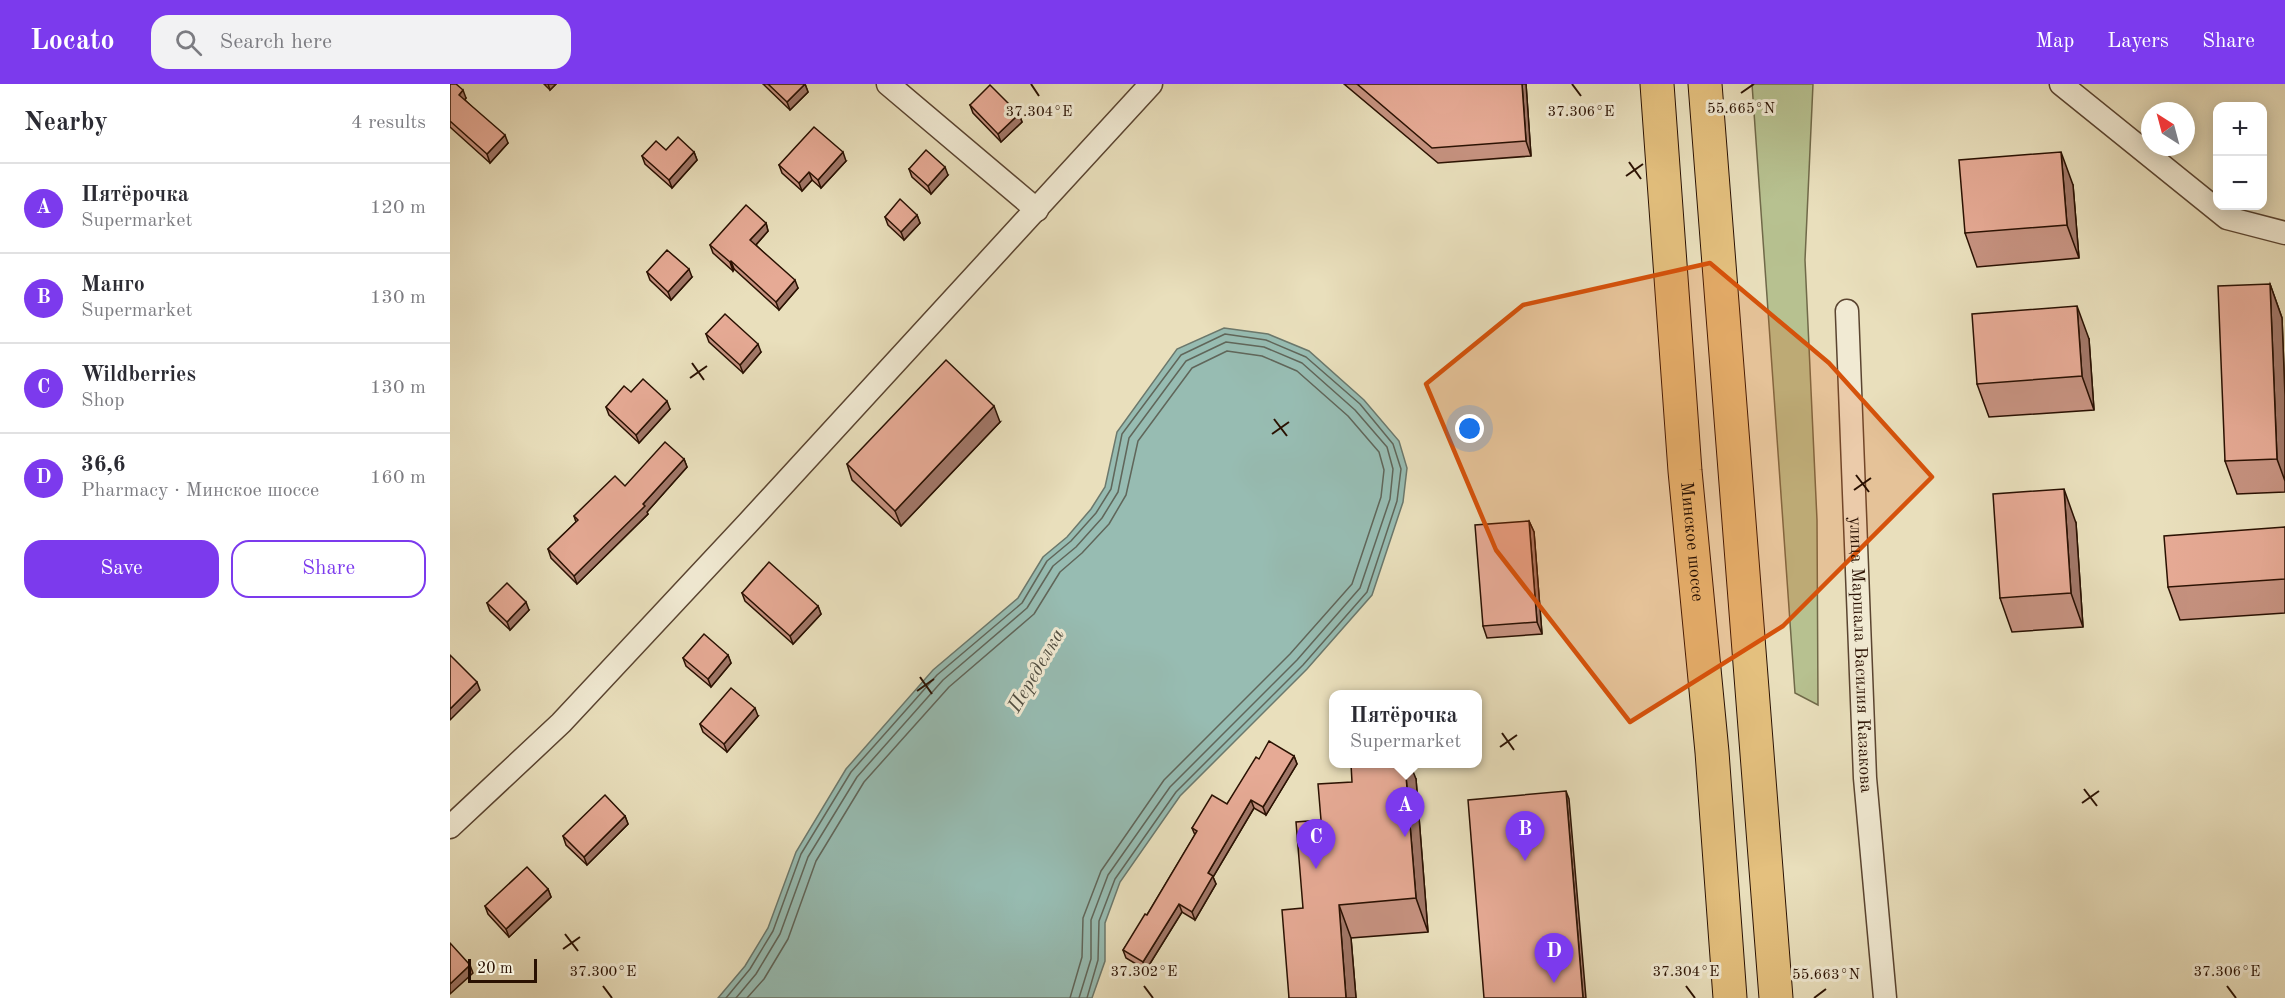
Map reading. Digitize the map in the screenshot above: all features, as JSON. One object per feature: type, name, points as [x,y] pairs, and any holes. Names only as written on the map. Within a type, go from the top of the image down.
[{"type":"highway","name":"Минское шоссе","points":[[1657,84],[1685,471],[1711,741],[1730,998]]},
{"type":"highway","points":[[1705,84],[1776,998]]},
{"type":"street","points":[[888,84],[1036,210]]},
{"type":"street","points":[[450,827],[561,723],[1151,84]]},
{"type":"street","points":[[2061,84],[2227,218],[2285,233]]},
{"type":"street","name":"улица Маршала Василия Казакова","points":[[1847,311],[1866,778],[1885,998]]},
{"type":"highlighted area","points":[[1710,263],[1829,363],[1932,477],[1783,626],[1630,722],[1496,550],[1426,384],[1523,305]]},
{"type":"green space","points":[[1752,84],[1813,84],[1805,260],[1817,520],[1818,705],[1795,693]]},
{"type":"water","name":"Переделка","points":[[1224,328],[1268,334],[1309,351],[1364,400],[1399,441],[1407,468],[1403,502],[1372,595],[1307,669],[1180,796],[1120,882],[1105,923],[1105,961],[1092,998],[718,998],[745,966],[768,928],[796,852],[846,769],[933,670],[1018,598],[1043,557],[1067,537],[1091,509],[1105,487],[1117,432],[1177,349]]},
{"type":"building","points":[[450,84],[456,84],[463,90],[459,95],[505,135],[487,154],[450,121]]},
{"type":"building","points":[[768,84],[805,84],[787,102]]},
{"type":"building","points":[[1357,84],[1522,84],[1526,141],[1432,148]]},
{"type":"building","points":[[990,85],[1019,114],[998,134],[970,105]]},
{"type":"building","points":[[814,127],[843,152],[818,180],[809,172],[799,183],[779,165]]},
{"type":"building","points":[[678,137],[694,152],[669,180],[642,156],[656,141],[666,150]]},
{"type":"building","points":[[926,150],[945,167],[928,186],[909,169]]},
{"type":"building","points":[[2061,152],[2067,225],[1965,233],[1959,160]]},
{"type":"building","points":[[900,199],[917,215],[901,232],[885,217]]},
{"type":"building","points":[[746,205],[766,223],[750,240],[795,280],[776,302],[710,245]]},
{"type":"building","points":[[667,250],[689,269],[668,292],[647,272]]},
{"type":"building","points":[[2270,284],[2277,459],[2225,461],[2218,286]]},
{"type":"building","points":[[2077,306],[2082,376],[1977,384],[1972,314]]},
{"type":"building","points":[[725,314],[758,344],[740,365],[706,334]]},
{"type":"building","points":[[946,360],[994,406],[895,511],[847,464]]},
{"type":"building","points":[[643,379],[667,401],[636,435],[606,407],[624,386],[631,392]]},
{"type":"building","points":[[665,442],[684,459],[643,504],[645,506],[574,576],[548,549],[578,520],[574,516],[615,476],[625,486]]},
{"type":"building","points":[[2064,489],[2071,593],[2000,598],[1993,494]]},
{"type":"building","points":[[1529,521],[1537,622],[1483,626],[1475,525]]},
{"type":"building","points":[[2285,527],[2285,579],[2168,587],[2164,536]]},
{"type":"building","points":[[769,562],[818,606],[790,636],[742,593]]},
{"type":"building","points":[[507,583],[526,602],[507,622],[487,603]]},
{"type":"building","points":[[704,634],[728,655],[708,679],[683,658]]},
{"type":"building","points":[[450,655],[477,682],[450,709]]},
{"type":"building","points":[[731,688],[755,708],[724,744],[700,724]]},
{"type":"building","points":[[1269,741],[1294,756],[1263,807],[1251,800],[1208,873],[1213,876],[1192,912],[1179,904],[1143,962],[1123,950],[1145,914],[1147,915],[1197,831],[1192,828],[1212,795],[1227,804],[1256,757],[1259,759]]},
{"type":"building","points":[[1351,768],[1405,768],[1416,898],[1339,905],[1346,998],[1289,998],[1282,910],[1303,908],[1296,822],[1321,820],[1318,784],[1352,782]]},
{"type":"building","points":[[1566,791],[1583,998],[1484,998],[1468,800]]},
{"type":"building","points":[[605,795],[625,816],[584,857],[563,836]]},
{"type":"building","points":[[527,867],[548,889],[506,929],[485,906]]},
{"type":"building","points":[[450,943],[470,965],[450,984]]},
{"type":"place","name":"Пятёрочка","points":[[1405,837]]},
{"type":"place","name":"Манго","points":[[1525,861]]},
{"type":"place","name":"Wildberries","points":[[1316,869]]},
{"type":"place","name":"36,6","points":[[1554,983]]}]
